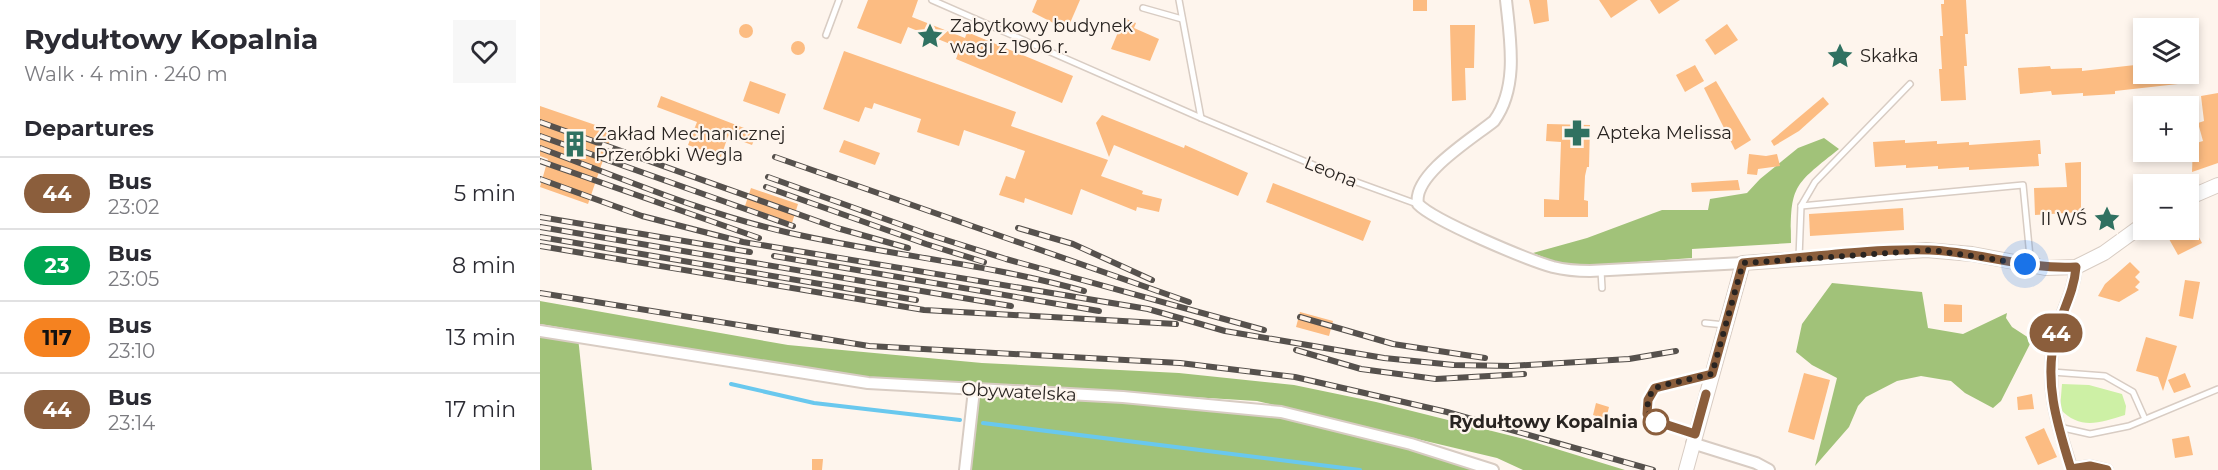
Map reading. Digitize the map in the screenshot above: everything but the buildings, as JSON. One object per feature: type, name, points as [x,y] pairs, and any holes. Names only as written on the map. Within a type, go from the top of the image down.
[{"type":"street","points":[[1418,204],[1417,192],[1428,175],[1494,121],[1501,110],[1508,84],[1511,48],[1506,0]]},
{"type":"street","points":[[2199,193],[2218,185]]},
{"type":"street","name":"Leona","points":[[1418,204],[1437,217],[1551,266],[1579,271],[1743,263]]},
{"type":"street","points":[[1686,470],[1743,263],[1932,250],[1972,254],[2046,268],[2076,267],[2104,253],[2133,232]]},
{"type":"street","points":[[2076,267],[2074,285],[2055,335],[2050,372],[2051,399],[2057,426],[2072,469],[2090,466],[2107,470]]},
{"type":"street","name":"Obywatelska","points":[[540,331],[861,382],[1123,397],[1281,412],[1410,444],[1493,470]]},
{"type":"street","points":[[965,470],[974,390]]},
{"type":"street","points":[[1693,438],[1769,470]]},
{"type":"lane","points":[[826,34],[838,0]]},
{"type":"lane","name":"Leona","points":[[932,0],[1201,118],[1350,180],[1418,204]]},
{"type":"lane","points":[[1179,0],[1201,118]]},
{"type":"lane","points":[[1143,8],[1182,19]]},
{"type":"lane","points":[[1799,258],[1801,206],[1815,182],[1910,84]]},
{"type":"lane","points":[[1801,206],[2023,185],[2030,257],[2046,268]]},
{"type":"lane","points":[[1601,270],[1602,288]]},
{"type":"lane","points":[[1705,324],[1725,325]]},
{"type":"lane","points":[[2050,372],[2105,376],[2133,392],[2145,419]]},
{"type":"lane","points":[[1693,438],[1655,421],[1647,414],[1648,400],[1652,390],[1660,386],[1712,374]]},
{"type":"lane","points":[[2057,426],[2090,434],[2129,426],[2218,388]]},
{"type":"green space","points":[[1824,138],[1839,149],[1812,171],[1798,188],[1792,209],[1791,243],[1692,249],[1692,258],[1595,265],[1561,264],[1533,253],[1587,238],[1662,210],[1708,210],[1710,199],[1747,193],[1760,179],[1798,148]]},
{"type":"green space","points":[[1832,283],[1922,292],[1928,328],[1963,334],[2007,313],[2006,318],[2012,327],[2032,340],[2001,401],[1993,408],[1965,393],[1951,381],[1921,376],[1897,381],[1866,397],[1858,406],[1849,427],[1815,466],[1837,378],[1812,365],[1796,352],[1802,324]]},
{"type":"green space","points":[[540,301],[788,345],[982,363],[1179,373],[1294,385],[1376,402],[1524,439],[1625,470],[1523,470],[1497,458],[1257,401],[846,376],[540,324]]},
{"type":"green space","points":[[540,330],[578,337],[592,470],[540,470]]},
{"type":"green space","points":[[2062,384],[2089,385],[2122,394],[2126,406],[2125,415],[2090,423],[2075,420],[2060,409]]},
{"type":"green space","points":[[974,390],[1281,412],[1493,470],[971,470]]},
{"type":"waterway","points":[[731,384],[814,403],[960,420]]},
{"type":"waterway","points":[[983,423],[1360,470]]},
{"type":"railway","points":[[540,122],[837,228],[908,248]]},
{"type":"railway","points":[[540,136],[793,226]]},
{"type":"railway","points":[[540,148],[664,195],[758,225],[827,241],[1011,274],[1084,291]]},
{"type":"railway","points":[[775,157],[1189,302]]},
{"type":"railway","points":[[540,161],[759,238]]},
{"type":"railway","points":[[768,177],[927,234],[1006,259],[1264,330]]},
{"type":"railway","points":[[540,179],[642,216],[743,242],[1148,309],[1225,331],[1384,358],[1454,365],[1511,366],[1629,359],[1676,351]]},
{"type":"railway","points":[[766,187],[926,244],[984,262]]},
{"type":"railway","points":[[540,217],[750,252]]},
{"type":"railway","points":[[540,227],[1011,306]]},
{"type":"railway","points":[[1018,228],[1073,244],[1152,280]]},
{"type":"railway","points":[[540,237],[916,300]]},
{"type":"railway","points":[[540,246],[924,310],[1176,324]]},
{"type":"railway","points":[[774,256],[1099,311]]},
{"type":"railway","points":[[540,293],[869,346],[1180,363],[1295,377],[1447,412],[1653,470]]},
{"type":"railway","points":[[1300,317],[1393,344],[1485,358]]},
{"type":"railway","points":[[1296,350],[1361,369],[1436,379],[1524,374]]},
{"type":"bus line","name":"44","points":[[1706,394],[1695,434],[1662,424],[1647,414],[1646,405],[1649,394],[1655,388],[1712,374],[1743,263],[1932,250],[1972,254],[2046,268],[2076,267],[2074,285],[2055,335],[2050,372],[2051,399],[2071,469],[2090,466],[2107,470]]},
{"type":"place","name":"Zabytkowy budynek wagi z 1906 r.","points":[[930,36]]},
{"type":"place","name":"Skałka","points":[[1840,56]]},
{"type":"place","name":"Apteka Melissa","points":[[1577,133]]},
{"type":"place","name":"Zakład Mechanicznej Przeróbki Wegla","points":[[575,144]]},
{"type":"place","name":"II WŚ","points":[[2107,219]]},
{"type":"place","name":"Rydułtowy Kopalnia","points":[[1656,422]]},
{"type":"route","points":[[1656,422],[1646,410],[1652,390],[1660,386],[1712,374],[1743,263],[1932,250],[1972,254],[2025,264]]}]
